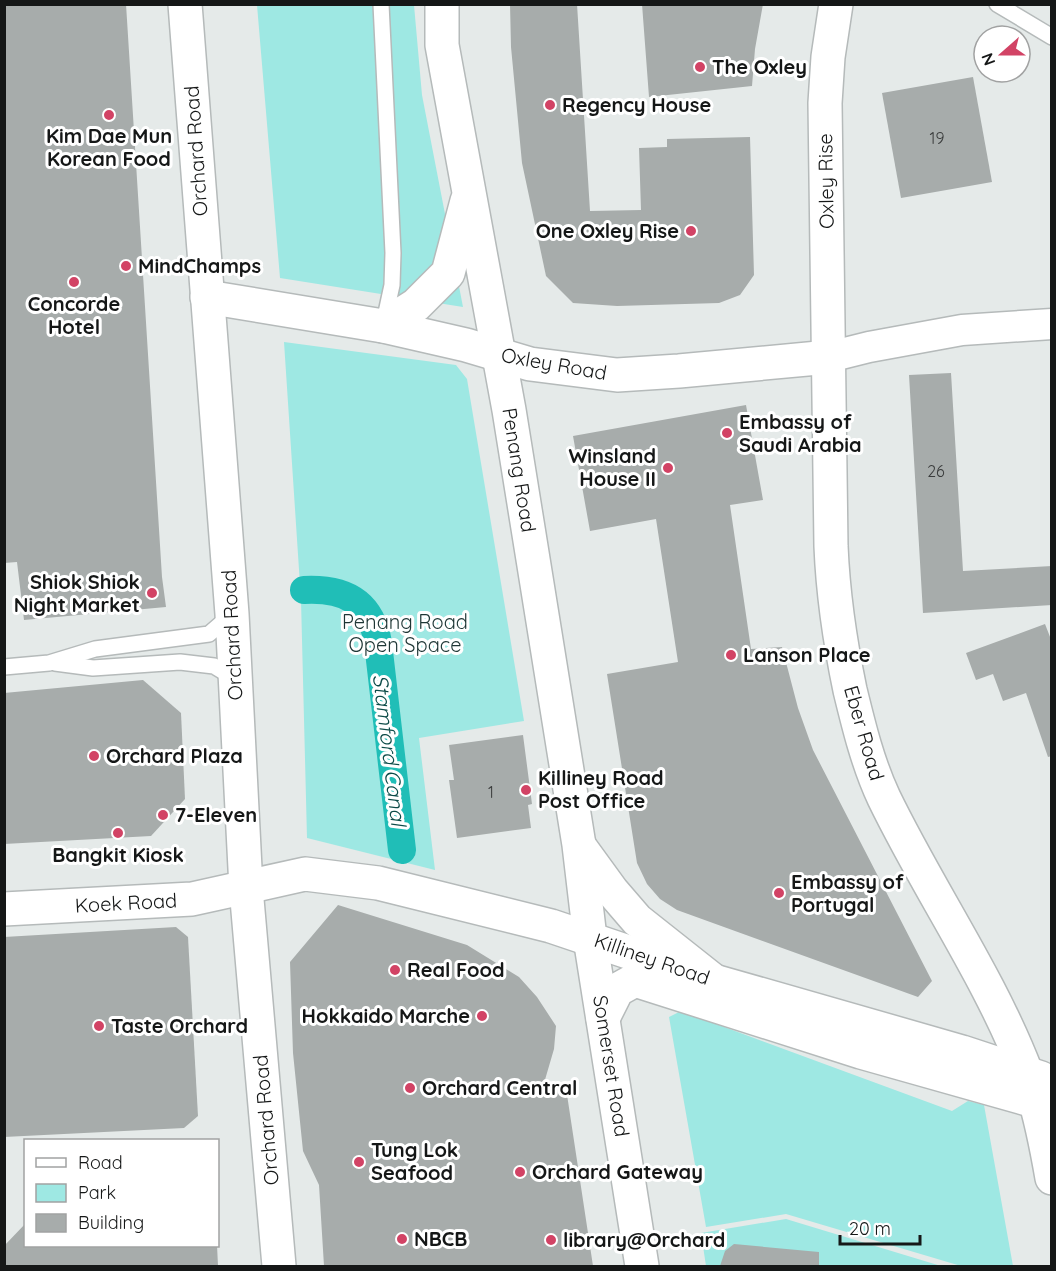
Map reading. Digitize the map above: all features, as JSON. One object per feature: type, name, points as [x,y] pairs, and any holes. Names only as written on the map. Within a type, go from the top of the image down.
[{"type":"main road","name":"Orchard Road","points":[[185,4],[232,614],[246,888],[279,1266]]},
{"type":"main road","name":"Penang Road","points":[[442,4],[442,45],[498,345],[579,845],[590,938]]},
{"type":"main road","name":"Oxley Rise","points":[[829,349],[825,103],[828,57],[836,4]]},
{"type":"main road","points":[[384,326],[416,305],[448,273],[469,193]]},
{"type":"main road","name":"Oxley Road","points":[[207,297],[384,326],[466,345],[498,345],[530,364],[617,375],[679,371],[829,349]]},
{"type":"main road","name":"Eber Road","points":[[829,349],[833,584],[842,654],[858,726],[884,797],[994,998],[1041,1090],[1052,1178]]},
{"type":"main road","points":[[579,845],[612,891],[637,920],[714,981]]},
{"type":"main road","name":"Killiney Road","points":[[246,888],[305,874],[378,883],[590,938],[714,981],[962,1052],[1041,1090]]},
{"type":"main road","name":"Koek Road","points":[[4,909],[192,899],[246,888]]},
{"type":"main road","name":"Somerset Road","points":[[590,938],[642,1266]]},
{"type":"main road","name":"Killiney Road","points":[[603,1018],[617,990],[635,980],[861,1052],[1041,1090]]},
{"type":"street","name":"Oxley Road","points":[[829,349],[869,347],[962,330],[1052,324]]},
{"type":"lane","points":[[381,4],[393,253],[392,285],[384,326]]},
{"type":"lane","points":[[997,4],[1020,9],[1052,37]]},
{"type":"lane","points":[[49,663],[95,649],[209,634],[232,614]]},
{"type":"lane","points":[[4,667],[49,663],[93,668],[180,662],[214,666],[234,678]]},
{"type":"green space","points":[[257,5],[414,5],[422,95],[463,307],[280,278]]},
{"type":"green space","name":"Penang Road Open Space","points":[[284,342],[456,365],[467,379],[524,721],[419,738],[435,870],[307,838],[301,600]]},
{"type":"green space","points":[[681,1011],[952,1111],[968,1101],[984,1105],[1013,1266],[961,1266],[786,1214],[706,1227],[669,1017]]},
{"type":"green space","points":[[786,1219],[941,1266],[706,1266],[701,1233]]},
{"type":"building","name":"Concorde Hotel","points":[[4,4],[126,4],[162,577],[166,607],[24,620],[17,562],[4,563]]},
{"type":"building","points":[[510,4],[577,4],[590,211],[641,210],[639,148],[667,147],[667,139],[750,137],[754,275],[740,295],[719,303],[617,306],[573,303],[546,276],[522,163],[511,47]]},
{"type":"building","name":"The Oxley","points":[[642,4],[763,4],[755,49],[752,86],[649,97]]},
{"type":"building","points":[[972,77],[992,182],[901,198],[882,93]]},
{"type":"building","points":[[951,373],[963,571],[1052,566],[1052,605],[923,613],[909,375]]},
{"type":"building","points":[[746,405],[763,500],[730,505],[751,649],[782,647],[798,708],[813,750],[932,981],[918,997],[677,910],[660,899],[647,884],[637,863],[607,674],[678,662],[656,519],[590,531],[573,436]]},
{"type":"building","points":[[1045,624],[1052,642],[1052,756],[1048,757],[1026,693],[1003,701],[993,674],[976,680],[966,653]]},
{"type":"building","name":"Orchard Plaza","points":[[143,680],[181,713],[185,799],[151,836],[4,844],[4,693]]},
{"type":"building","points":[[523,735],[532,804],[528,805],[531,828],[457,838],[449,780],[454,780],[449,745]]},
{"type":"building","name":"Orchard Central","points":[[338,905],[467,945],[519,977],[537,997],[556,1026],[554,1049],[542,1090],[566,1088],[593,1266],[324,1266],[319,1185],[303,1151],[293,1053],[290,962]]},
{"type":"building","name":"Taste Orchard","points":[[176,927],[188,937],[198,1116],[184,1128],[4,1137],[4,937]]},
{"type":"building","points":[[24,1225],[24,1247],[217,1247],[218,1266],[4,1266],[4,1246]]},
{"type":"building","points":[[734,1244],[819,1252],[819,1266],[720,1266],[725,1251]]},
{"type":"waterway","name":"Stamford Canal","points":[[304,590],[332,592],[354,600],[369,617],[374,629],[378,643],[402,850]]},
{"type":"place","name":"The Oxley","points":[[700,67]]},
{"type":"place","name":"Regency House","points":[[550,105]]},
{"type":"place","name":"Kim Dae Mun Korean Food","points":[[109,115]]},
{"type":"place","name":"One Oxley Rise","points":[[691,231]]},
{"type":"place","name":"MindChamps","points":[[126,266]]},
{"type":"place","name":"Concorde Hotel","points":[[74,282]]},
{"type":"place","name":"Embassy of Saudi Arabia","points":[[727,433]]},
{"type":"place","name":"Winsland House II","points":[[668,468]]},
{"type":"place","name":"Shiok Shiok Night Market","points":[[152,593]]},
{"type":"place","name":"Lanson Place","points":[[731,655]]},
{"type":"place","name":"Orchard Plaza","points":[[94,756]]},
{"type":"place","name":"Killiney Road Post Office","points":[[526,790]]},
{"type":"place","name":"7-Eleven","points":[[163,815]]},
{"type":"place","name":"Bangkit Kiosk","points":[[118,833]]},
{"type":"place","name":"Embassy of Portugal","points":[[779,893]]},
{"type":"place","name":"Real Food","points":[[395,970]]},
{"type":"place","name":"Hokkaido Marche","points":[[482,1016]]},
{"type":"place","name":"Taste Orchard","points":[[99,1026]]},
{"type":"place","name":"Orchard Central","points":[[410,1088]]},
{"type":"place","name":"Tung Lok Seafood","points":[[359,1162]]},
{"type":"place","name":"Orchard Gateway","points":[[520,1172]]},
{"type":"place","name":"NBCB","points":[[402,1239]]},
{"type":"place","name":"library@Orchard","points":[[551,1240]]}]
